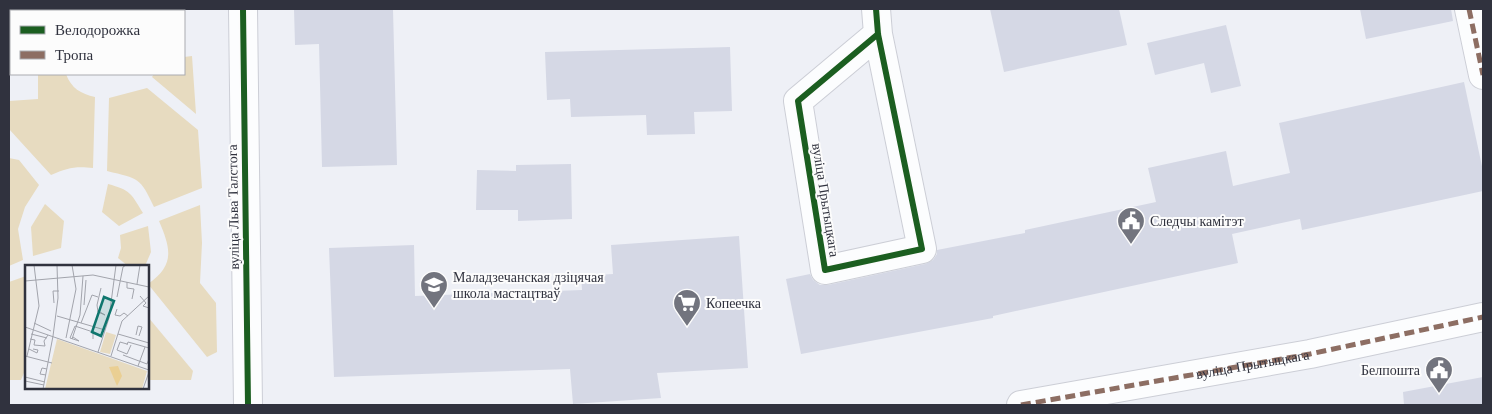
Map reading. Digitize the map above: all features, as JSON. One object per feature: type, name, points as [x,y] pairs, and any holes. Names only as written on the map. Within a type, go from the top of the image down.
[{"type":"street","name":"вуліца Льва Талстога","points":[[243,9],[248,405]]},
{"type":"street","points":[[1469,9],[1483,75]]},
{"type":"street","name":"вуліца Прытыцкага","points":[[877,22],[922,249],[825,270],[798,101],[877,22]]},
{"type":"street","name":"вуліца Прытыцкага","points":[[1021,405],[1310,354],[1483,318]]},
{"type":"shaded area","points":[[192,56],[196,114],[152,77],[153,75],[185,75],[185,57]]},
{"type":"shaded area","points":[[38,75],[67,75],[77,90],[95,97],[93,168],[71,168],[51,175],[9,129],[9,101],[38,99]]},
{"type":"shaded area","points":[[147,88],[198,130],[202,188],[154,207],[145,190],[137,181],[107,171],[109,98]]},
{"type":"shaded area","points":[[9,158],[19,160],[39,185],[25,207],[18,229],[23,260],[9,266]]},
{"type":"shaded area","points":[[108,184],[129,193],[143,213],[119,226],[102,212]]},
{"type":"shaded area","points":[[45,204],[64,221],[61,248],[33,256],[31,227]]},
{"type":"shaded area","points":[[200,205],[202,243],[200,283],[216,303],[217,352],[207,357],[149,285],[167,263],[168,248],[159,221]]},
{"type":"shaded area","points":[[148,226],[151,252],[145,265],[127,265],[118,258],[121,248],[120,235]]},
{"type":"shaded area","points":[[25,276],[25,370],[21,380],[9,380],[9,282]]},
{"type":"shaded area","points":[[149,318],[193,371],[191,380],[149,380]]},
{"type":"building","points":[[294,9],[393,9],[397,165],[322,167],[319,44],[295,45]]},
{"type":"building","points":[[990,9],[1119,9],[1127,45],[1004,72]]},
{"type":"building","points":[[1360,9],[1451,9],[1453,21],[1366,39]]},
{"type":"building","points":[[1226,25],[1241,86],[1211,93],[1204,63],[1155,75],[1147,43]]},
{"type":"building","points":[[730,47],[732,111],[694,112],[695,134],[647,135],[646,115],[571,117],[570,99],[547,100],[545,52]]},
{"type":"building","points":[[1464,82],[1483,171],[1483,191],[1302,230],[1300,219],[1232,234],[1238,263],[993,316],[993,318],[801,354],[786,279],[810,274],[813,280],[820,285],[828,285],[925,264],[933,260],[937,250],[1025,233],[1025,230],[1156,202],[1148,168],[1226,151],[1233,186],[1290,173],[1279,123]]},
{"type":"building","points":[[571,164],[572,219],[518,221],[518,210],[476,210],[477,170],[516,171],[516,165]]},
{"type":"building","points":[[739,236],[748,368],[657,373],[661,398],[573,404],[570,369],[334,377],[329,248],[414,245],[415,296],[582,290],[581,276],[613,274],[611,245]]},
{"type":"building","name":"Белпошта","points":[[1483,377],[1483,405],[1404,405],[1403,392]]},
{"type":"marked path","points":[[1469,9],[1483,75]]},
{"type":"marked path","points":[[1021,405],[1310,354],[1483,317]]},
{"type":"cycle path","points":[[243,9],[248,405]]},
{"type":"cycle path","points":[[876,9],[878,34],[922,249],[825,270],[798,101],[878,34]]},
{"type":"place","name":"Следчы камітэт","points":[[1131,245]]},
{"type":"place","name":"Маладзечанская дзіцячая школа мастацтваў","points":[[434,309]]},
{"type":"place","name":"Копеечка","points":[[687,327]]},
{"type":"place","name":"Белпошта","points":[[1439,394]]}]
